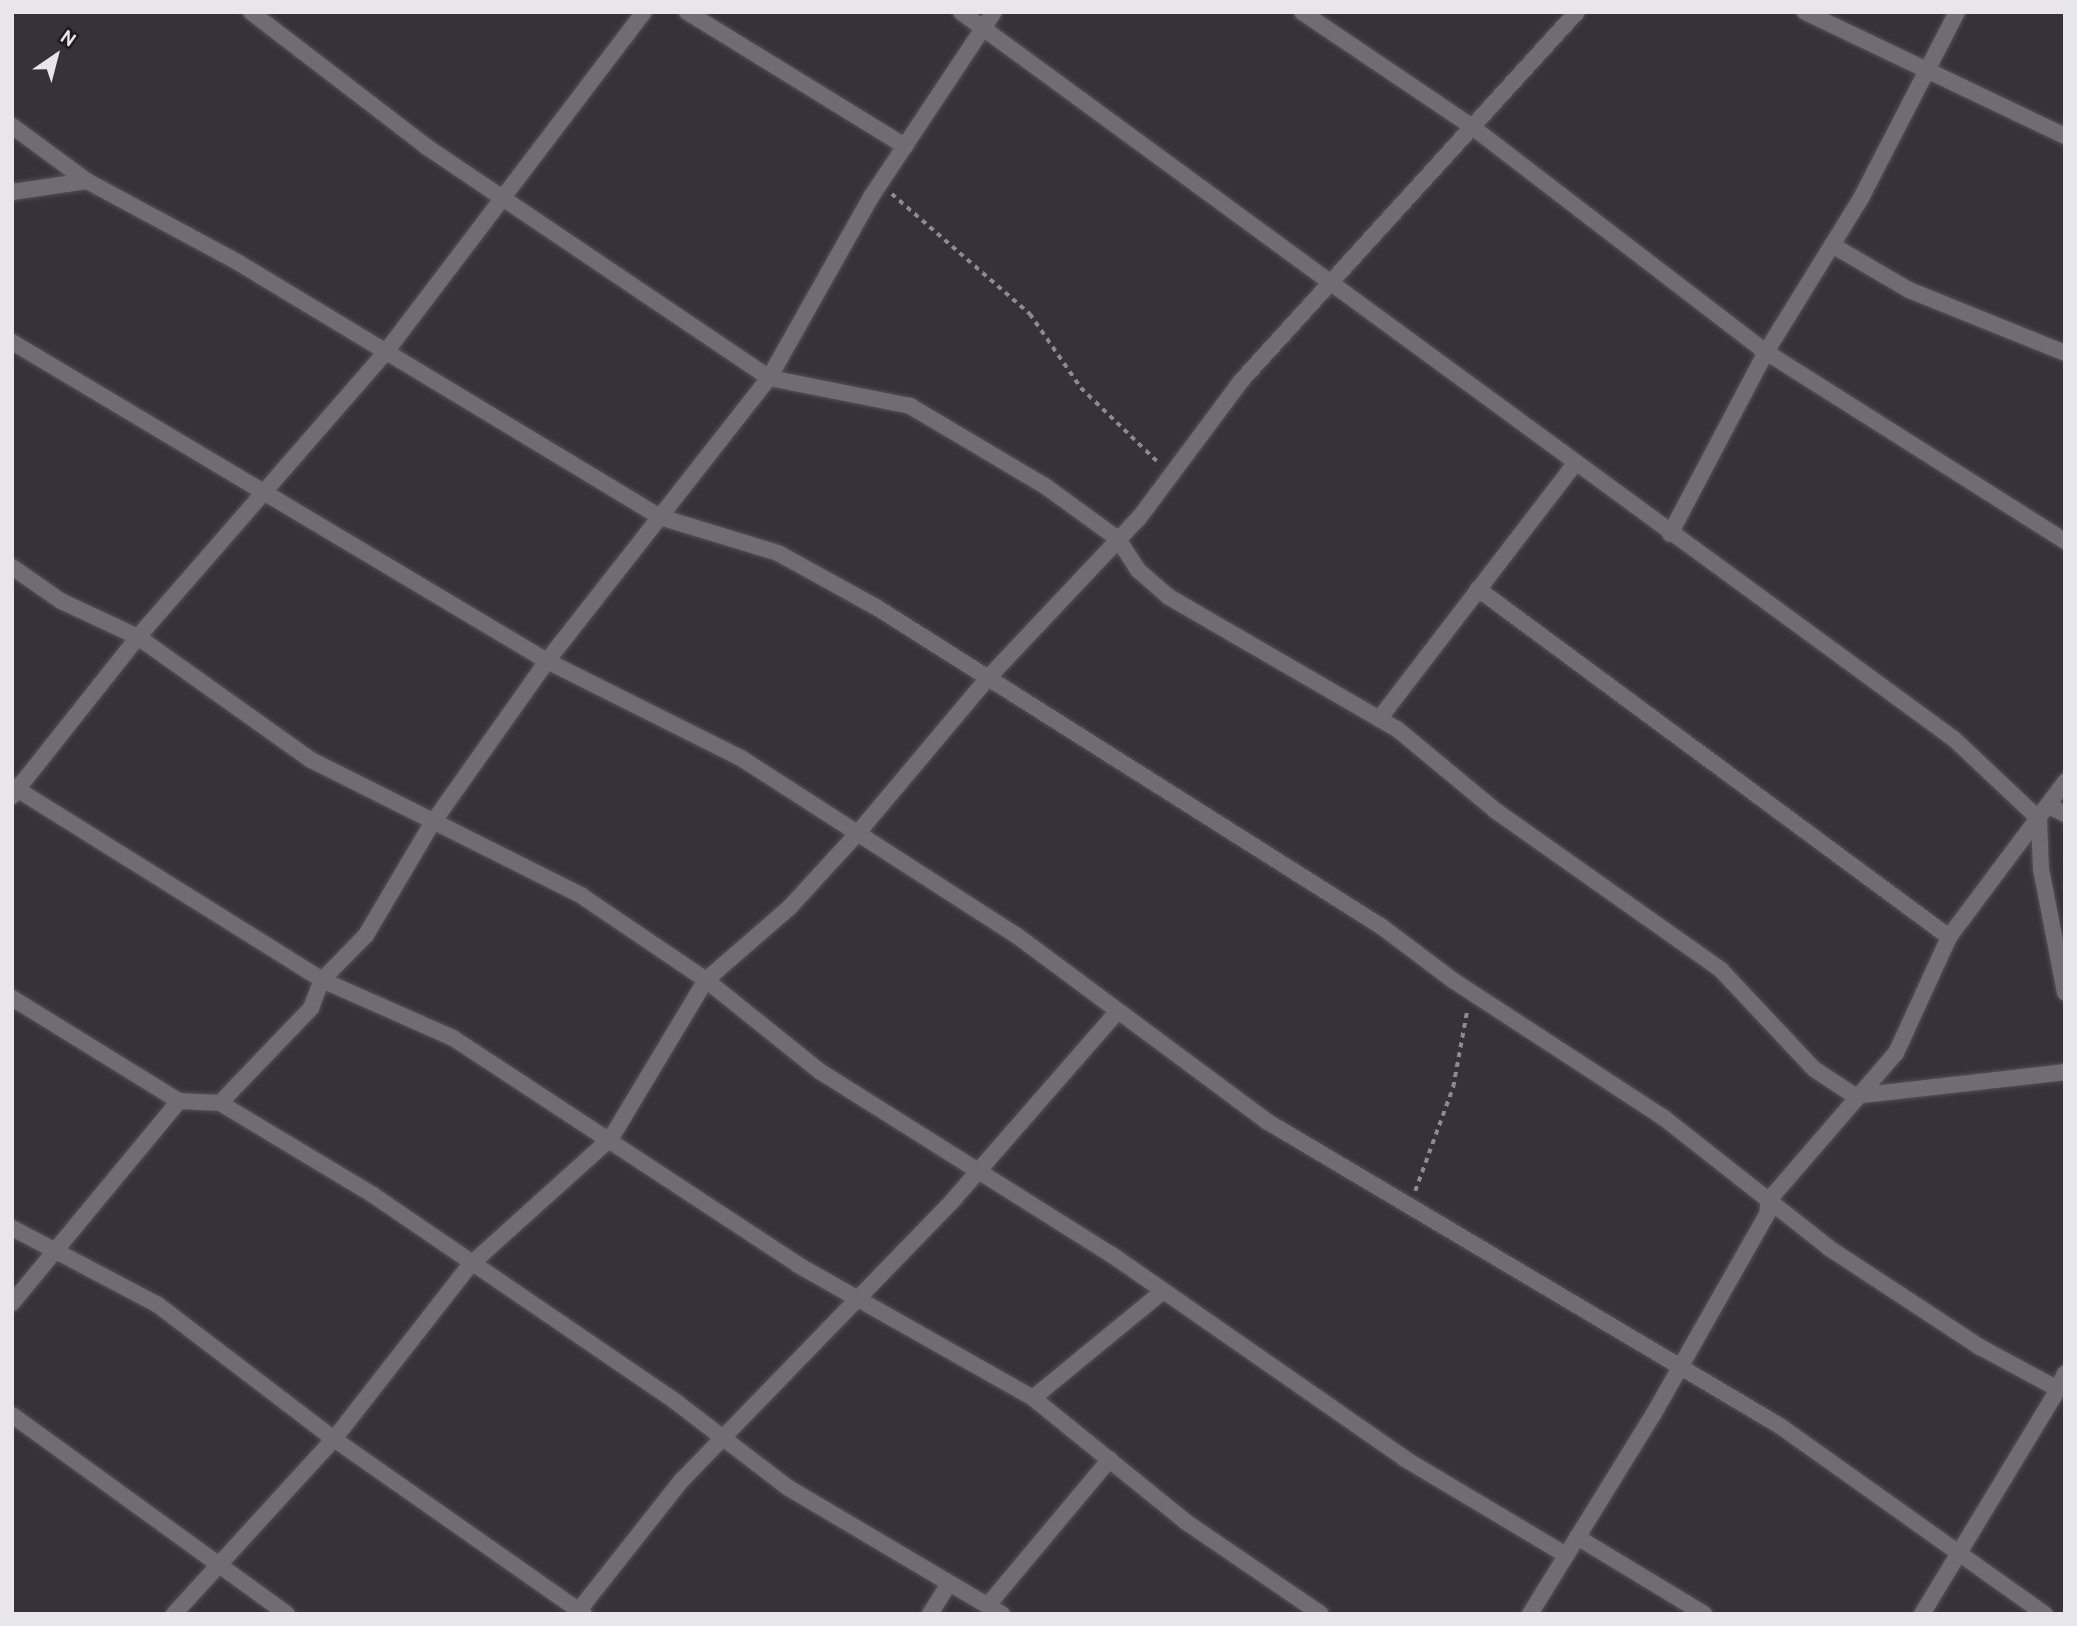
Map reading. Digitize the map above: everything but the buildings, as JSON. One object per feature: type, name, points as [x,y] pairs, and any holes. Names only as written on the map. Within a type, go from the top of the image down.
[{"type":"street","points":[[251,12],[502,201],[769,378],[910,406],[1045,486],[1118,539],[1138,570],[1169,597],[1379,719],[1733,979],[1814,1069],[1855,1096],[2065,1072]]},
{"type":"street","points":[[644,12],[385,353],[268,495],[138,637],[14,791],[322,980],[453,1038],[611,1138],[854,1299],[1033,1398],[1186,1522],[1321,1614]]},
{"type":"street","points":[[687,12],[905,146]]},
{"type":"street","points":[[961,12],[1329,288],[1954,739],[2044,812],[2065,814]]},
{"type":"street","points":[[220,1103],[311,1008],[322,980],[366,934],[431,825],[547,661],[769,378],[880,183],[982,26],[994,12]]},
{"type":"street","points":[[1302,12],[1471,126],[1766,352],[2065,541]]},
{"type":"street","points":[[174,1614],[213,1565],[334,1439],[470,1265],[611,1138],[706,980],[790,906],[857,834],[988,678],[1118,539],[1241,381],[1329,288],[1471,126],[1577,12]]},
{"type":"street","points":[[1805,12],[1923,73],[2065,136]]},
{"type":"street","points":[[1670,534],[1766,352],[1832,246],[1957,12]]},
{"type":"street","points":[[12,126],[86,181],[202,241],[660,517],[778,553],[988,678],[1272,853],[1470,992],[1664,1118],[1769,1200],[1980,1347],[2057,1389]]},
{"type":"street","points":[[12,192],[86,181]]},
{"type":"street","points":[[1832,246],[1909,290],[2065,353]]},
{"type":"street","points":[[12,342],[547,661],[741,758],[1016,935],[1268,1122],[1412,1202],[1780,1426],[2045,1614]]},
{"type":"street","points":[[1379,719],[1573,466]]},
{"type":"street","points":[[12,567],[61,601],[138,637],[311,760],[431,825],[582,896],[706,980],[821,1072],[979,1171],[1405,1458],[1566,1555]]},
{"type":"street","points":[[1478,589],[1949,937]]},
{"type":"street","points":[[1530,1614],[1768,1214],[1769,1200],[1855,1096],[1896,1053],[1949,937],[2065,782]]},
{"type":"street","points":[[2044,812],[2041,869],[2065,993]]},
{"type":"street","points":[[12,998],[179,1101],[220,1103],[373,1195],[721,1438],[947,1587],[1002,1614]]},
{"type":"street","points":[[12,1228],[50,1253],[158,1305],[334,1439],[579,1613],[721,1438],[979,1171],[1117,1012]]},
{"type":"street","points":[[12,1303],[50,1253],[179,1101]]},
{"type":"street","points":[[1033,1398],[1162,1292]]},
{"type":"street","points":[[1922,1614],[2065,1373]]},
{"type":"street","points":[[12,1415],[213,1565],[287,1614]]},
{"type":"street","points":[[988,1605],[1110,1459]]},
{"type":"street","points":[[1577,1537],[1704,1614]]},
{"type":"street","points":[[930,1614],[947,1587]]},
{"type":"path","points":[[880,183],[1031,314],[1081,388],[1170,473]]},
{"type":"path","points":[[1412,1202],[1453,1087],[1470,992]]}]
